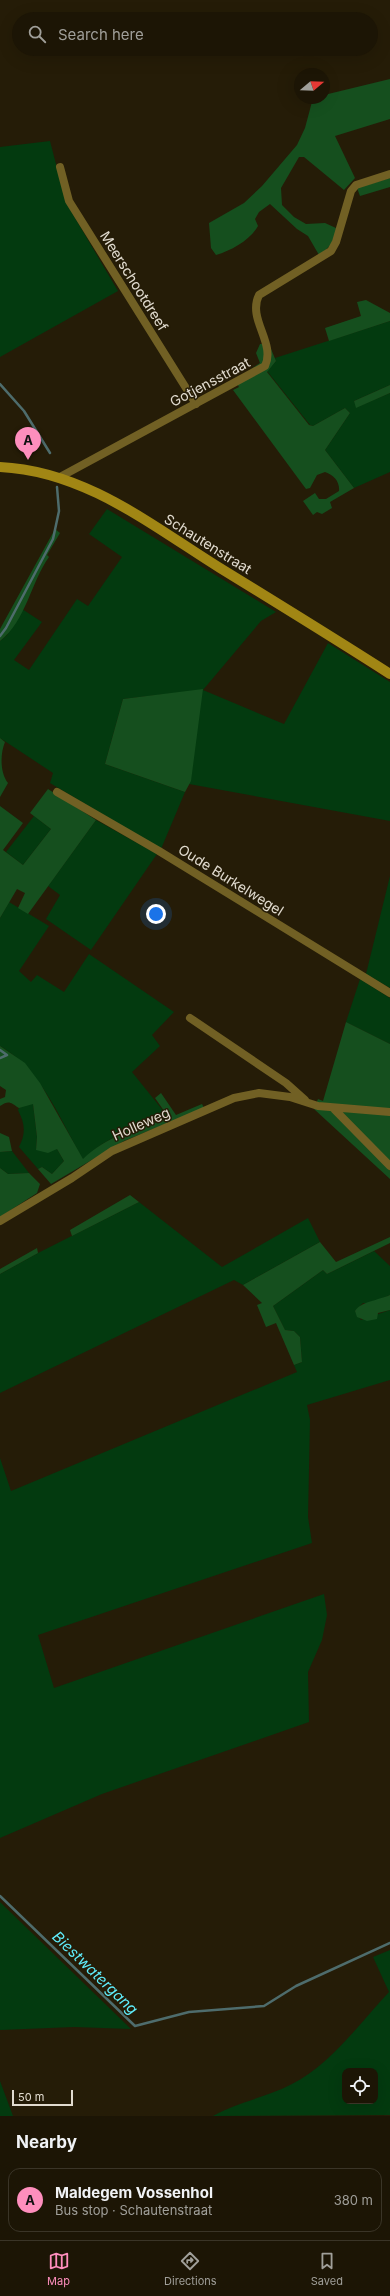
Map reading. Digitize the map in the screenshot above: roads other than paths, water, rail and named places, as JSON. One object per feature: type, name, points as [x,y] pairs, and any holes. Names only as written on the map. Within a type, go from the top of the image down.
[{"type":"street","name":"Meerschootdreef","points":[[60,167],[69,201],[196,404]]},
{"type":"street","name":"Gotjensstraat","points":[[60,477],[265,366],[268,353],[256,311],[256,302],[259,295],[332,251],[351,191],[356,185],[390,174]]},
{"type":"street","name":"Schautenstraat","points":[[0,467],[24,469],[60,477],[113,500],[390,674]]},
{"type":"street","name":"Oude Burkelwegel","points":[[57,792],[158,851],[390,993]]},
{"type":"street","name":"Holleweg","points":[[190,1018],[286,1083],[307,1102]]},
{"type":"street","name":"Holleweg","points":[[0,1220],[72,1178],[112,1151],[234,1098],[259,1093],[290,1097],[332,1108],[390,1112]]},
{"type":"street","points":[[332,1108],[390,1166]]},
{"type":"waterway","points":[[0,384],[24,411],[50,453]]},
{"type":"waterway","points":[[0,636],[6,628],[53,539],[59,511],[57,487]]},
{"type":"waterway","points":[[0,1050],[7,1055],[0,1058]]},
{"type":"waterway","name":"Biestwatergang","points":[[0,1896],[135,2026],[189,2012],[264,2006],[296,1986],[390,1943]]},
{"type":"place","name":"Maldegem Vossenhol","points":[[28,460]]}]
